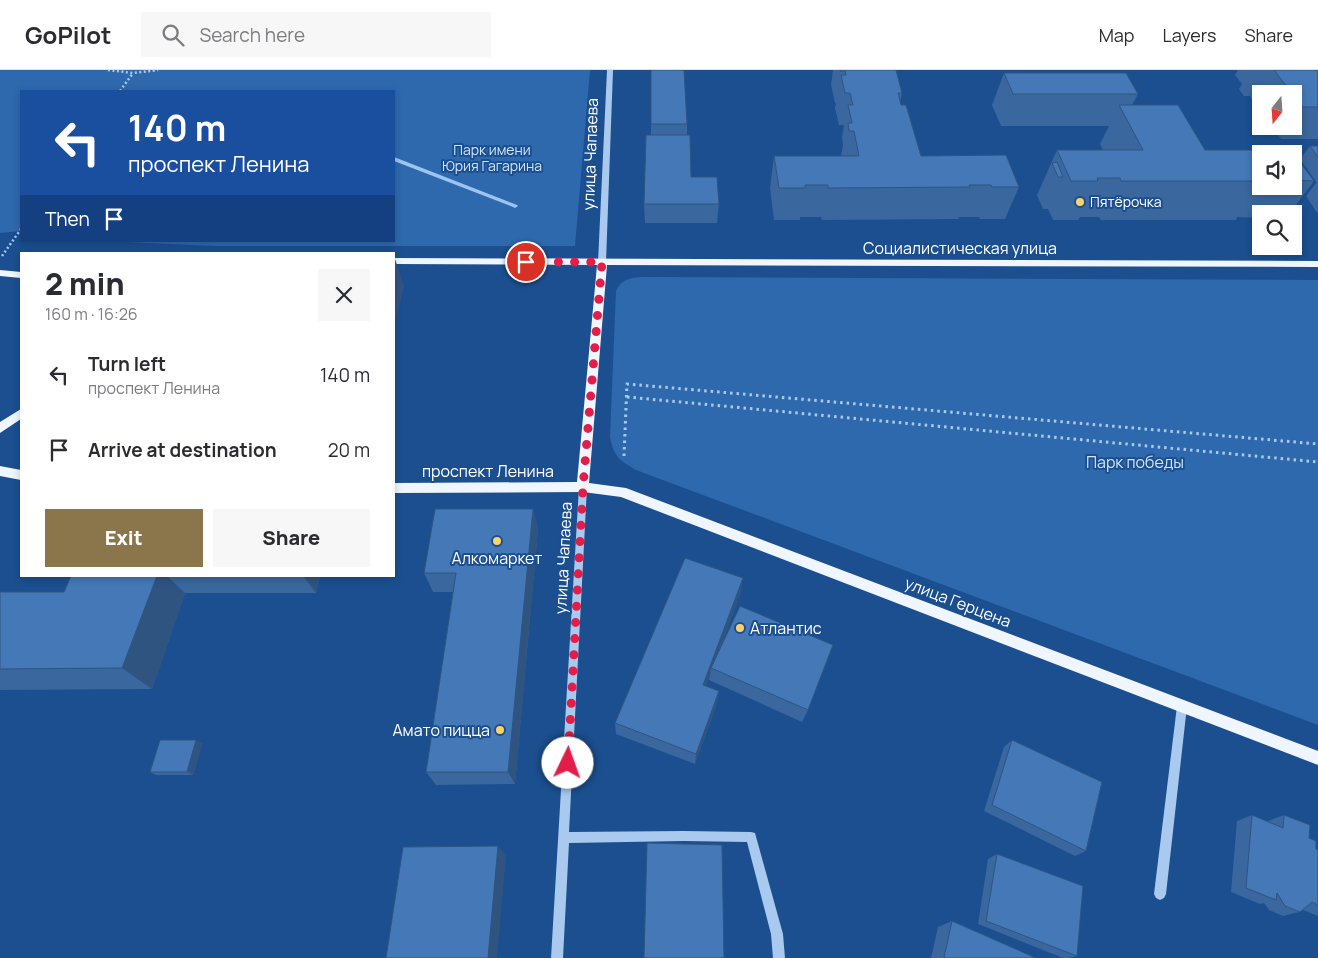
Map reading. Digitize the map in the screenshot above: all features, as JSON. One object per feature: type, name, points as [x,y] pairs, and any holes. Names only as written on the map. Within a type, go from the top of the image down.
[{"type":"main road","points":[[395,261],[602,262]]},
{"type":"main road","name":"Социалистическая улица","points":[[602,262],[1318,264]]},
{"type":"main road","name":"улица Чапаева","points":[[583,487],[602,262]]},
{"type":"main road","points":[[0,273],[20,274]]},
{"type":"main road","points":[[0,428],[20,414]]},
{"type":"main road","points":[[0,472],[20,475]]},
{"type":"main road","name":"проспект Ленина","points":[[395,488],[583,487]]},
{"type":"main road","name":"улица Герцена","points":[[583,487],[622,492],[1318,758]]},
{"type":"street","name":"улица Чапаева","points":[[602,262],[610,70]]},
{"type":"street","name":"улица Чапаева","points":[[557,958],[583,487]]},
{"type":"street","points":[[1160,894],[1182,706]]},
{"type":"street","points":[[563,838],[751,837],[777,934],[779,958]]},
{"type":"path","points":[[108,70],[133,74],[158,70]]},
{"type":"path","points":[[121,90],[133,74]]},
{"type":"path","points":[[0,258],[20,229]]},
{"type":"path","points":[[624,456],[627,384],[1318,444]]},
{"type":"path","points":[[626,397],[1318,462]]},
{"type":"green space","name":"Парк имени Юрия Гагарина","points":[[0,70],[590,70],[575,246],[214,246],[125,242],[395,242],[395,90],[20,90],[20,231],[0,233]]},
{"type":"green space","name":"Парк победы","points":[[640,277],[1318,280],[1318,725],[636,470],[625,463],[613,449],[610,437],[616,291],[620,284],[626,280]]},
{"type":"building","points":[[651,70],[684,70],[687,124],[651,124]]},
{"type":"building","points":[[840,70],[896,70],[902,93],[898,93],[901,105],[906,105],[921,156],[1006,155],[1019,187],[969,185],[970,187],[828,188],[828,185],[805,185],[805,188],[779,188],[774,156],[859,156],[854,131],[849,131],[848,123],[852,123],[848,105],[853,105],[850,93],[845,93],[841,75],[846,75],[845,71]]},
{"type":"building","points":[[1274,70],[1318,70],[1318,107],[1302,106],[1302,85],[1286,85]]},
{"type":"building","points":[[1004,73],[1126,73],[1138,94],[1013,94]]},
{"type":"building","points":[[1119,105],[1178,105],[1205,150],[1252,150],[1252,181],[1121,181],[1120,178],[1097,178],[1098,181],[1071,181],[1057,150],[1143,150]]},
{"type":"building","points":[[646,135],[690,135],[691,177],[717,177],[719,204],[644,204]]},
{"type":"building","points":[[1310,146],[1318,146],[1318,157]]},
{"type":"building","points":[[1057,162],[1063,177],[1058,177],[1052,163]]},
{"type":"building","points":[[1302,165],[1314,181],[1302,180]]},
{"type":"building","points":[[435,509],[533,509],[508,772],[426,772],[456,573],[424,573]]},
{"type":"building","points":[[685,558],[743,578],[703,685],[719,691],[696,754],[615,723]]},
{"type":"building","points":[[71,577],[157,577],[122,668],[0,669],[0,592],[64,592]]},
{"type":"building","points":[[740,606],[833,645],[808,710],[711,668]]},
{"type":"building","points":[[160,740],[196,740],[187,772],[150,772]]},
{"type":"building","points":[[1012,740],[1102,782],[1086,851],[992,805]]},
{"type":"building","points":[[1252,815],[1283,828],[1284,815],[1310,825],[1309,838],[1316,841],[1316,849],[1318,850],[1318,905],[1312,902],[1300,912],[1285,906],[1277,893],[1276,900],[1246,888]]},
{"type":"building","points":[[647,843],[722,845],[724,958],[644,958]]},
{"type":"building","points":[[498,846],[488,958],[386,958],[403,847]]},
{"type":"building","points":[[997,854],[1083,886],[1077,956],[986,921]]},
{"type":"building","points":[[952,921],[1036,958],[944,958]]},
{"type":"waterway","points":[[395,159],[515,206]]},
{"type":"place","name":"Пятёрочка","points":[[1080,202]]},
{"type":"place","name":"Алкомаркет","points":[[497,541]]},
{"type":"place","name":"Атлантис","points":[[740,628]]},
{"type":"place","name":"Амато пицца","points":[[500,730]]},
{"type":"route","points":[[526,262],[602,262],[583,487],[568,763]]}]
